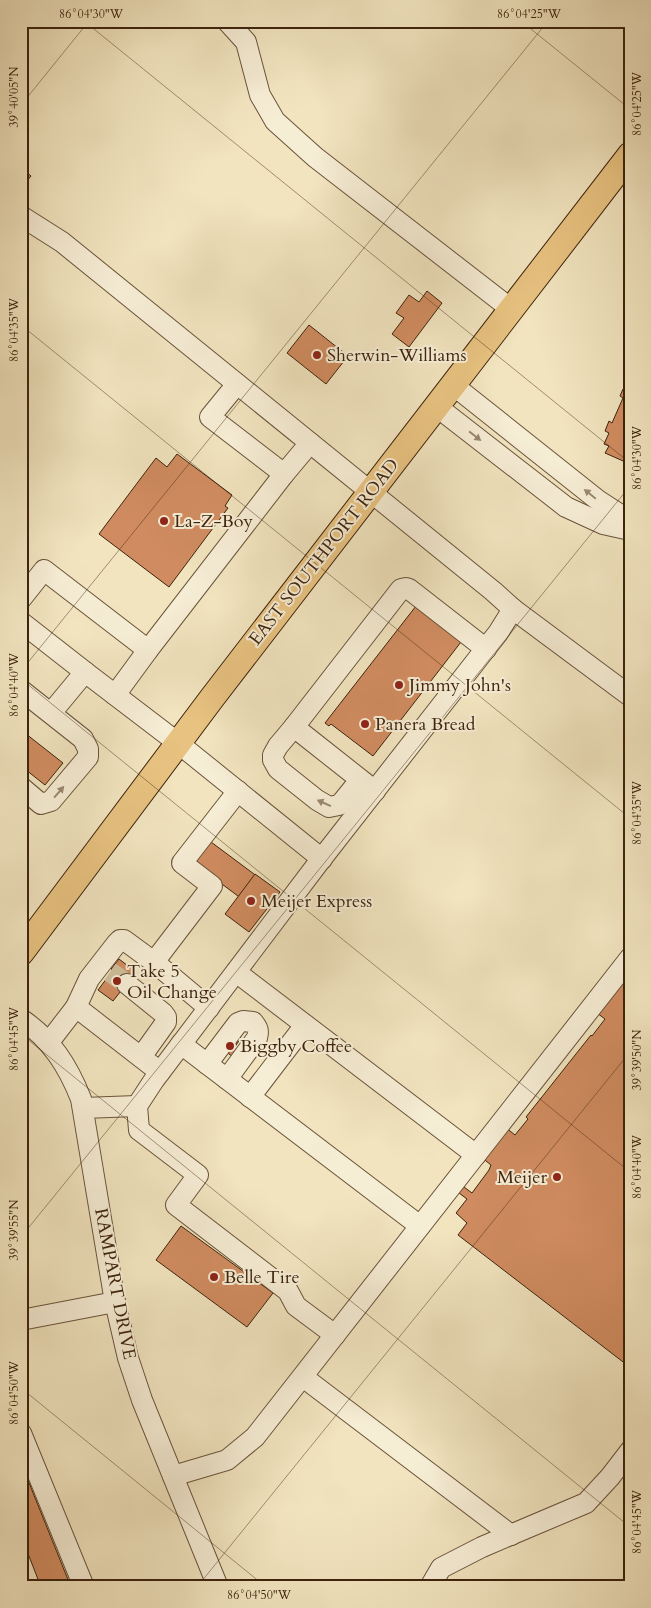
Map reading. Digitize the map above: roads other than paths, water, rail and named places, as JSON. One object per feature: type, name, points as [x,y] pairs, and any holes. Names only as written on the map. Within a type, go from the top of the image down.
[{"type":"main road","name":"EAST SOUTHPORT ROAD","points":[[21,953],[178,743],[630,154]]},
{"type":"street","points":[[227,21],[246,42]]},
{"type":"street","points":[[247,21],[246,42],[260,95],[275,121],[315,157],[511,309]]},
{"type":"street","points":[[21,216],[62,242],[513,609],[630,696]]},
{"type":"street","points":[[236,384],[210,417],[284,474]]},
{"type":"street","points":[[452,385],[599,501],[630,521]]},
{"type":"street","points":[[436,406],[566,507],[603,524],[630,530]]},
{"type":"street","points":[[116,695],[148,650],[310,443]]},
{"type":"street","points":[[21,600],[44,570],[148,650]]},
{"type":"street","points":[[367,786],[339,805],[330,807],[317,800],[278,769],[273,760],[273,755],[278,746],[401,589],[409,589],[486,648]]},
{"type":"street","points":[[335,1335],[296,1306],[288,1291],[176,1205],[198,1176],[139,1130],[138,1106],[160,1072],[322,859],[367,786],[486,648],[513,609]]},
{"type":"street","points":[[21,622],[178,743],[322,859]]},
{"type":"street","points":[[52,713],[85,672]]},
{"type":"street","points":[[21,690],[83,739],[88,749],[88,757],[51,801],[41,804],[21,787]]},
{"type":"street","points":[[294,727],[367,786]]},
{"type":"street","points":[[154,962],[212,886],[182,863],[238,791]]},
{"type":"street","points":[[49,1042],[76,1007],[90,980],[106,968],[120,940],[124,940],[154,962],[209,1008]]},
{"type":"street","points":[[173,1476],[227,1460],[255,1437],[630,958]]},
{"type":"street","points":[[236,972],[476,1155]]},
{"type":"street","points":[[126,984],[163,1012],[166,1017],[166,1022],[141,1057]]},
{"type":"street","points":[[76,1007],[160,1072]]},
{"type":"street","name":"RAMPART DRIVE","points":[[21,1019],[49,1042],[70,1072],[84,1108],[115,1302],[134,1378],[218,1587]]},
{"type":"street","points":[[207,1064],[238,1024],[243,1021],[254,1022],[259,1033],[257,1038],[226,1079]]},
{"type":"street","points":[[250,1097],[305,1025]]},
{"type":"street","points":[[181,1044],[420,1226]]},
{"type":"street","points":[[84,1108],[138,1106]]},
{"type":"street","points":[[21,1320],[115,1302]]},
{"type":"street","points":[[303,1377],[511,1535]]},
{"type":"street","points":[[21,1433],[84,1587]]},
{"type":"street","points":[[430,1587],[441,1568],[482,1547],[586,1503],[610,1477],[630,1451]]},
{"type":"tunnel","points":[[110,972],[127,984]]},
{"type":"place","name":"Sherwin-Williams","points":[[317,355]]},
{"type":"place","name":"La-Z-Boy","points":[[164,521]]},
{"type":"place","name":"Jimmy John's","points":[[399,685]]},
{"type":"place","name":"Panera Bread","points":[[365,724]]},
{"type":"place","name":"Meijer Express","points":[[251,901]]},
{"type":"place","name":"Take 5 Oil Change","points":[[117,981]]},
{"type":"place","name":"Biggby Coffee","points":[[230,1046]]},
{"type":"place","name":"Meijer","points":[[557,1177]]},
{"type":"place","name":"Belle Tire","points":[[214,1277]]}]
